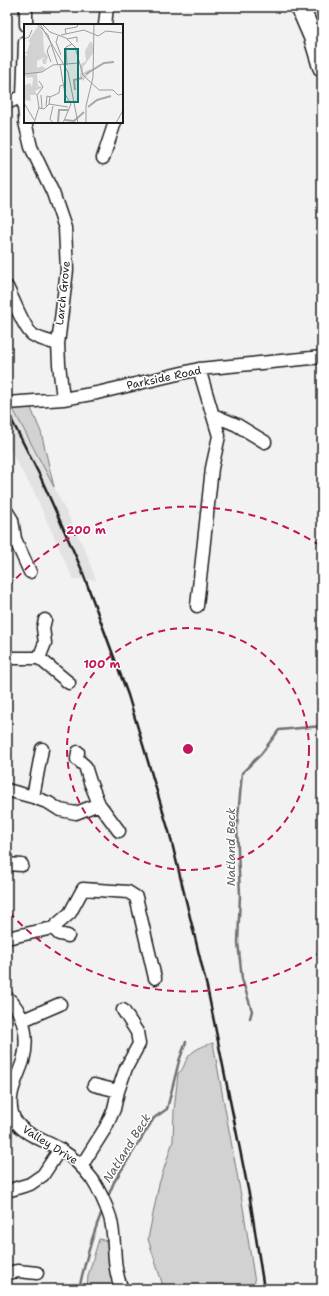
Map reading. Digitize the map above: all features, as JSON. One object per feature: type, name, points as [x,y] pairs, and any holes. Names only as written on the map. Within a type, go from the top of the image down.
[{"type":"highway","points":[[300,7],[313,37],[322,67]]},
{"type":"street","points":[[26,7],[26,24]]},
{"type":"street","points":[[105,24],[107,7]]},
{"type":"street","points":[[24,69],[24,107]]},
{"type":"street","points":[[7,103],[23,96]]},
{"type":"street","name":"Larch Grove","points":[[25,123],[31,147],[53,193],[65,228],[67,270],[58,344],[63,399]]},
{"type":"street","points":[[103,158],[115,123]]},
{"type":"street","points":[[7,287],[26,326],[32,334],[40,339],[58,344]]},
{"type":"street","name":"Parkside Road","points":[[7,403],[63,399],[97,393],[199,369],[322,357]]},
{"type":"street","points":[[197,606],[212,468],[219,436],[199,369]]},
{"type":"street","points":[[213,415],[237,424],[265,442]]},
{"type":"street","points":[[7,512],[12,520],[11,539],[30,572]]},
{"type":"street","points":[[40,658],[45,643],[43,628],[45,620]]},
{"type":"street","points":[[7,658],[40,658],[69,683]]},
{"type":"street","points":[[33,797],[42,749]]},
{"type":"street","points":[[78,752],[77,759],[85,766],[99,804],[119,831]]},
{"type":"street","points":[[7,790],[49,803],[60,810],[76,813],[99,804]]},
{"type":"street","points":[[7,864],[22,864]]},
{"type":"street","points":[[7,938],[53,928],[70,913],[83,888],[128,892],[136,897],[155,978]]},
{"type":"street","points":[[53,928],[59,934],[68,936]]},
{"type":"street","name":"Valley Drive","points":[[7,997],[13,1002],[23,1020],[26,1037],[26,1048],[23,1061],[11,1092],[10,1115],[24,1130],[60,1149],[82,1165],[93,1181],[110,1217],[115,1265],[122,1289]]},
{"type":"street","points":[[23,1020],[60,1004]]},
{"type":"street","points":[[82,1165],[106,1127],[114,1109],[118,1091],[126,1068],[139,1044],[137,1032],[123,1010]]},
{"type":"street","points":[[94,1085],[118,1091]]},
{"type":"street","points":[[7,1192],[30,1184],[43,1175],[60,1149]]},
{"type":"street","points":[[7,1273],[18,1271],[37,1273]]},
{"type":"shaded area","points":[[30,406],[41,432],[54,487],[12,407]]},
{"type":"shaded area","points":[[9,407],[12,407],[54,487],[86,552],[96,580],[73,579],[34,492],[7,445],[7,412],[11,411]]},
{"type":"shaded area","points":[[213,1043],[242,1201],[256,1289],[164,1289],[148,1239],[159,1184],[173,1141],[174,1111],[178,1073],[182,1070],[188,1057],[193,1052]]},
{"type":"shaded area","points":[[99,1239],[107,1241],[111,1276],[116,1289],[87,1289],[88,1276]]},
{"type":"waterway","name":"Natland Beck","points":[[250,1018],[252,1011],[242,979],[238,942],[240,895],[237,827],[242,773],[261,754],[279,730],[322,726]]},
{"type":"waterway","name":"Natland Beck","points":[[107,1199],[114,1182],[154,1118],[167,1109],[179,1061],[186,1042]]},
{"type":"waterway","name":"Natland Beck","points":[[79,1289],[89,1249],[103,1209]]},
{"type":"railway","points":[[7,411],[40,476],[81,568],[128,695],[170,835],[207,987],[250,1199],[264,1289]]}]
